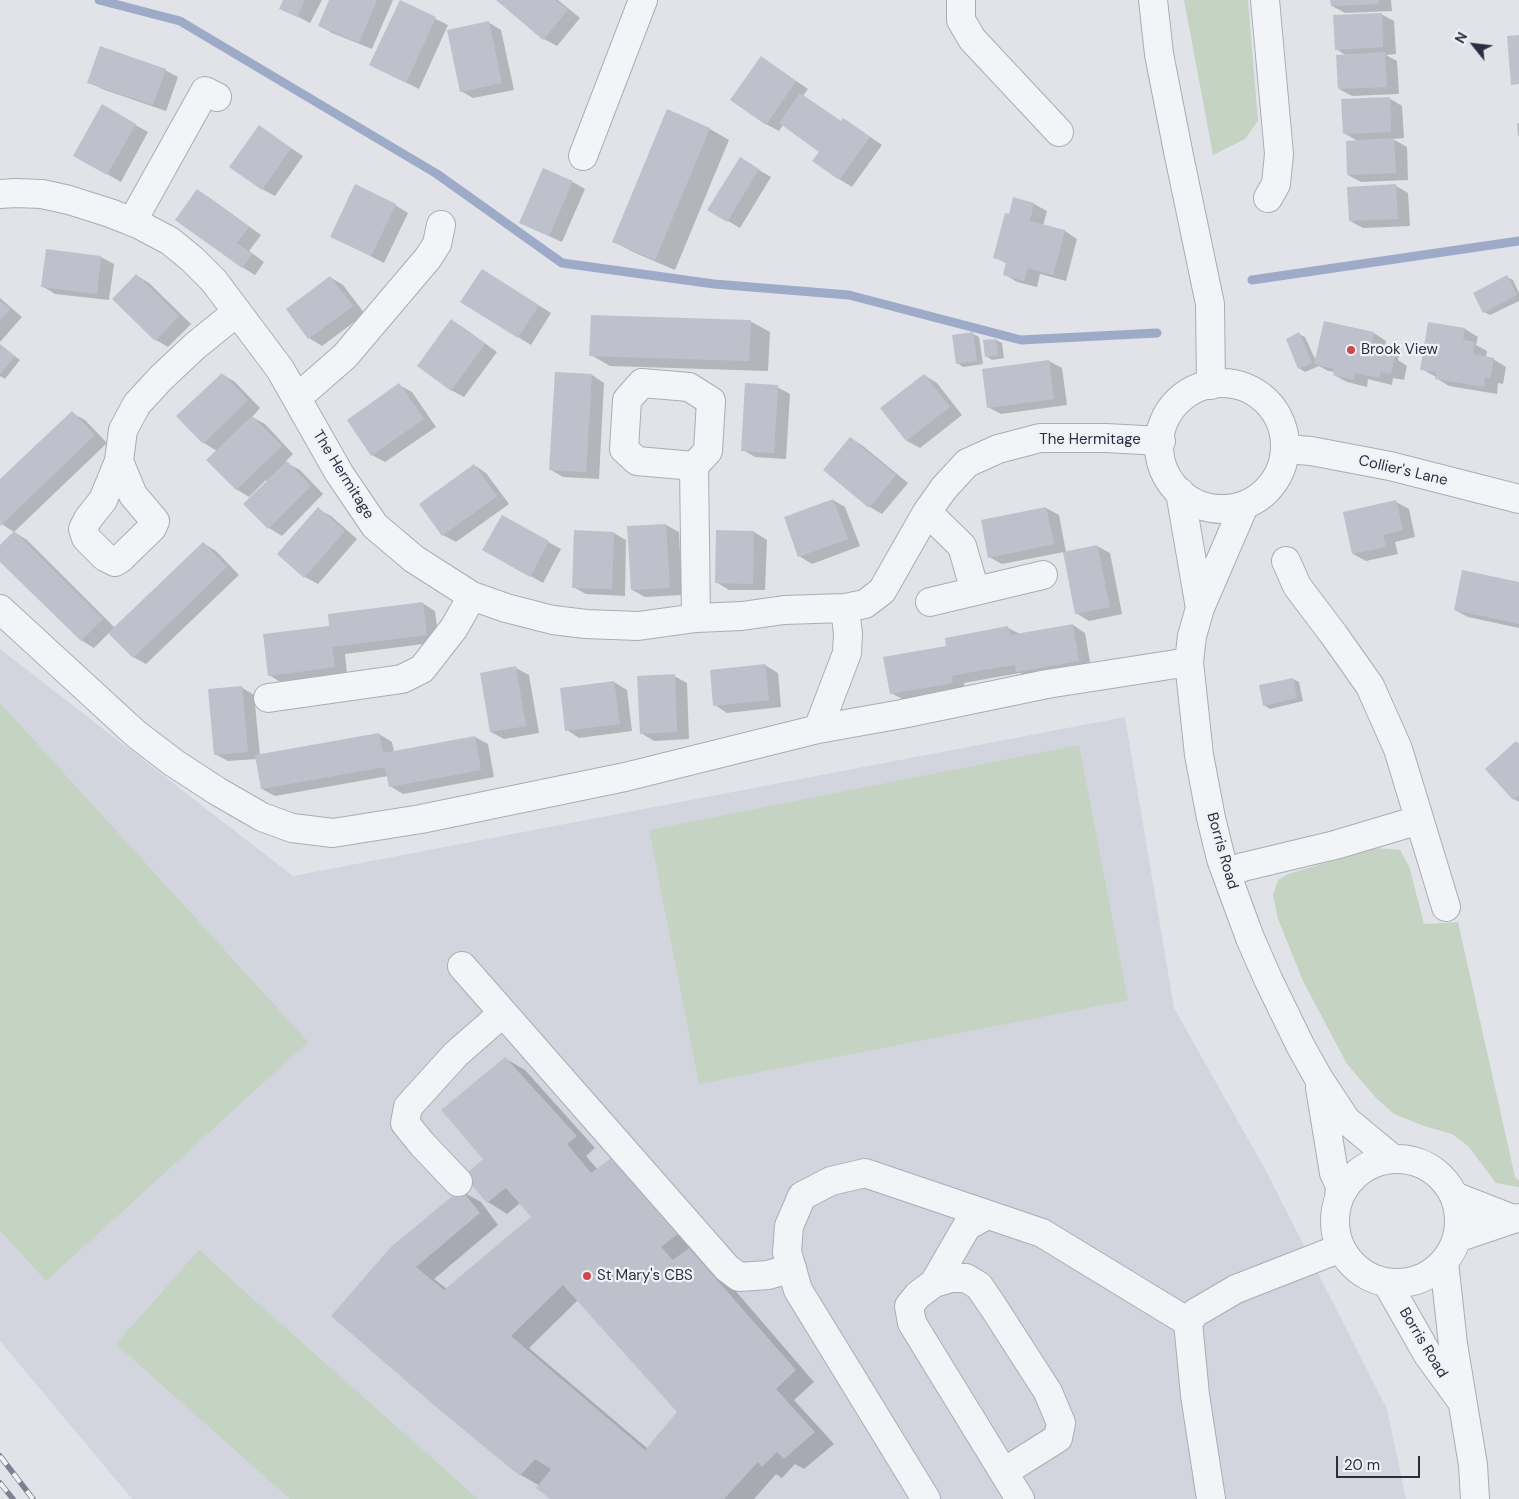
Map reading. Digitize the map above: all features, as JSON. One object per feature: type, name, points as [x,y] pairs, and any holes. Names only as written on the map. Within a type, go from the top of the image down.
[{"type":"street","points":[[583,156],[644,0]]},
{"type":"street","points":[[961,0],[961,20],[972,39],[1058,132]]},
{"type":"street","points":[[1153,0],[1159,54],[1210,304],[1211,385]]},
{"type":"street","points":[[1265,0],[1279,154],[1276,184],[1268,198]]},
{"type":"street","points":[[132,222],[205,91],[217,97]]},
{"type":"street","name":"The Hermitage","points":[[0,194],[42,194],[110,213],[170,241],[214,281],[280,368],[339,473],[375,526],[414,559],[472,596],[506,608],[553,620],[586,624],[638,626],[696,618],[742,616],[784,610],[845,608],[865,604],[882,591],[927,512],[944,488],[967,462],[998,449],[1040,438],[1106,438],[1160,441]]},
{"type":"street","points":[[297,398],[345,356],[428,258],[437,244],[441,226]]},
{"type":"street","points":[[118,460],[123,430],[137,404],[195,346],[237,312]]},
{"type":"street","points":[[1220,383],[1240,386],[1260,396],[1270,405],[1282,427],[1286,449],[1282,468],[1270,487],[1254,501],[1244,506],[1230,509],[1209,508],[1194,502],[1180,492],[1172,483],[1163,467],[1160,455],[1160,441],[1167,417],[1175,405],[1187,394],[1203,387],[1220,383]]},
{"type":"street","name":"Collier's Lane","points":[[1286,449],[1311,451],[1390,466],[1519,499]]},
{"type":"street","points":[[694,466],[696,618]]},
{"type":"street","name":"Borris Road","points":[[1180,492],[1200,608]]},
{"type":"street","name":"Borris Road","points":[[1244,506],[1200,608],[1192,636],[1189,662],[1198,755],[1211,818],[1221,859],[1250,938],[1300,1045],[1319,1079],[1346,1120],[1393,1159]]},
{"type":"street","points":[[927,512],[962,546],[975,590]]},
{"type":"street","points":[[1286,561],[1297,586],[1370,686],[1398,749],[1446,907]]},
{"type":"street","points":[[930,602],[1043,575]]},
{"type":"street","points":[[268,698],[402,678],[422,669],[454,628],[472,596]]},
{"type":"street","points":[[818,729],[847,654],[848,634],[845,608]]},
{"type":"street","points":[[0,609],[144,740],[174,763],[262,817],[292,828],[333,833],[422,819],[625,777],[818,729],[1047,684],[1189,662]]},
{"type":"street","points":[[1226,873],[1243,867],[1335,845],[1419,820]]},
{"type":"street","points":[[462,966],[727,1268],[739,1277],[768,1275],[792,1268]]},
{"type":"street","points":[[458,1182],[405,1123],[408,1107],[456,1054],[503,1013]]},
{"type":"street","name":"Borris Road","points":[[1319,1079],[1334,1172],[1340,1186],[1339,1198]]},
{"type":"street","points":[[1393,1159],[1408,1160],[1422,1164],[1436,1172],[1454,1196],[1459,1211],[1457,1238],[1452,1251],[1444,1262],[1432,1273],[1418,1280],[1402,1283],[1387,1283],[1368,1277],[1352,1264],[1341,1248],[1336,1232],[1335,1215],[1339,1198],[1348,1183],[1360,1171],[1376,1163],[1393,1159]]},
{"type":"street","points":[[926,1499],[798,1290],[787,1252],[789,1226],[802,1196],[831,1181],[865,1173],[1042,1233],[1188,1322]]},
{"type":"street","points":[[1454,1196],[1516,1218]]},
{"type":"street","points":[[934,1283],[967,1226],[987,1215]]},
{"type":"street","points":[[1457,1238],[1516,1218]]},
{"type":"street","points":[[1211,1499],[1195,1395],[1188,1322],[1195,1313],[1236,1289],[1341,1248]]},
{"type":"street","name":"Borris Road","points":[[1444,1262],[1453,1344],[1473,1465],[1475,1499]]},
{"type":"street","points":[[1004,1472],[1058,1438],[1061,1423],[1048,1392],[978,1286],[966,1278],[952,1278],[934,1283],[918,1295],[909,1306],[912,1323],[1020,1499]]},
{"type":"street","name":"Borris Road","points":[[1387,1283],[1428,1356],[1462,1402]]},
{"type":"shaded area","points":[[0,649],[293,876],[1125,717],[1174,1008],[1265,1169],[1387,1409],[1406,1499],[132,1499],[0,1341]]},
{"type":"green space","points":[[1184,0],[1248,0],[1258,121],[1245,139],[1213,155]]},
{"type":"green space","points":[[0,703],[308,1042],[46,1281],[0,1230]]},
{"type":"green space","points":[[1079,745],[1128,1000],[699,1084],[649,830]]},
{"type":"green space","points":[[1376,848],[1400,850],[1409,866],[1424,924],[1458,922],[1515,1177],[1519,1181],[1519,1187],[1496,1183],[1468,1146],[1452,1134],[1424,1126],[1394,1114],[1376,1098],[1347,1064],[1303,981],[1278,919],[1273,895],[1278,880],[1288,874]]},
{"type":"green space","points":[[199,1250],[478,1499],[290,1499],[116,1344]]},
{"type":"building","points":[[283,0],[305,0],[297,17],[279,9]]},
{"type":"building","points":[[329,0],[377,0],[359,43],[318,26]]},
{"type":"building","points":[[400,0],[436,17],[406,83],[369,65]]},
{"type":"building","points":[[496,0],[556,0],[568,10],[543,40]]},
{"type":"building","points":[[1330,0],[1379,0],[1379,4],[1331,6]]},
{"type":"building","points":[[1382,13],[1383,47],[1335,50],[1333,15]]},
{"type":"building","points":[[489,21],[502,83],[460,92],[447,30]]},
{"type":"building","points":[[1519,35],[1519,84],[1511,85],[1507,36]]},
{"type":"building","points":[[100,46],[166,69],[153,105],[87,83]]},
{"type":"building","points":[[1385,52],[1387,87],[1338,89],[1336,55]]},
{"type":"building","points":[[761,56],[796,81],[766,125],[730,100]]},
{"type":"building","points":[[800,93],[841,121],[843,118],[870,137],[839,180],[812,161],[819,152],[779,123]]},
{"type":"building","points":[[1390,97],[1391,132],[1343,134],[1341,99]]},
{"type":"building","points":[[102,104],[136,124],[107,175],[73,156]]},
{"type":"building","points":[[667,109],[710,128],[655,260],[612,242]]},
{"type":"building","points":[[1517,123],[1519,123],[1519,136],[1518,136]]},
{"type":"building","points":[[259,125],[291,148],[262,190],[229,167]]},
{"type":"building","points":[[1394,138],[1396,173],[1347,175],[1346,141]]},
{"type":"building","points":[[740,157],[759,169],[727,222],[707,210]]},
{"type":"building","points":[[543,168],[573,181],[549,236],[519,223]]},
{"type":"building","points":[[355,184],[396,204],[371,256],[330,237]]},
{"type":"building","points":[[1396,184],[1398,219],[1349,221],[1347,187]]},
{"type":"building","points":[[197,189],[249,227],[237,243],[252,254],[242,268],[175,220]]},
{"type":"building","points":[[1013,197],[1034,203],[1030,221],[1065,230],[1053,275],[1028,268],[1024,281],[1003,275],[1006,262],[993,258],[1005,213],[1009,214]]},
{"type":"building","points":[[46,249],[101,256],[97,294],[41,287]]},
{"type":"building","points":[[482,269],[539,305],[518,338],[460,302]]},
{"type":"building","points":[[136,274],[179,316],[155,341],[112,299]]},
{"type":"building","points":[[1507,275],[1517,295],[1483,313],[1473,293]]},
{"type":"building","points":[[330,276],[353,306],[308,339],[286,309]]},
{"type":"building","points":[[0,301],[10,309],[0,320]]},
{"type":"building","points":[[591,315],[751,320],[749,361],[589,356]]},
{"type":"building","points":[[451,319],[485,344],[451,391],[417,366]]},
{"type":"building","name":"Brook View","points":[[1324,321],[1374,332],[1372,342],[1387,345],[1385,355],[1395,357],[1391,374],[1381,372],[1379,378],[1355,373],[1354,380],[1333,375],[1334,369],[1314,364]]},
{"type":"building","points":[[1428,322],[1465,328],[1463,340],[1475,342],[1473,354],[1494,358],[1490,378],[1485,377],[1484,387],[1435,379],[1436,372],[1420,370]]},
{"type":"building","points":[[973,332],[977,361],[956,364],[952,335]]},
{"type":"building","points":[[1299,332],[1312,363],[1298,369],[1286,339]]},
{"type":"building","points":[[996,339],[998,355],[985,357],[983,340]]},
{"type":"building","points":[[0,344],[15,356],[0,374]]},
{"type":"building","points":[[1049,360],[1054,399],[987,408],[982,369]]},
{"type":"building","points":[[555,372],[592,374],[586,472],[549,470]]},
{"type":"building","points":[[222,373],[248,400],[203,444],[176,416]]},
{"type":"building","points":[[924,374],[950,407],[906,441],[880,408]]},
{"type":"building","points":[[399,383],[424,419],[371,456],[347,420]]},
{"type":"building","points":[[745,383],[778,385],[774,453],[741,451]]},
{"type":"building","points":[[72,411],[95,435],[0,526],[0,479]]},
{"type":"building","points":[[252,416],[282,446],[236,490],[206,460]]},
{"type":"building","points":[[850,437],[896,475],[869,508],[823,470]]},
{"type":"building","points":[[287,461],[311,486],[268,529],[243,504]]},
{"type":"building","points":[[474,464],[497,496],[442,536],[419,504]]},
{"type":"building","points":[[833,499],[848,539],[798,557],[784,517]]},
{"type":"building","points":[[1396,500],[1403,530],[1383,535],[1386,547],[1352,554],[1343,512]]},
{"type":"building","points":[[318,507],[345,531],[304,578],[277,554]]},
{"type":"building","points":[[1046,507],[1054,544],[988,558],[981,520]]},
{"type":"building","points":[[502,515],[549,541],[530,577],[482,550]]},
{"type":"building","points":[[666,524],[670,588],[631,590],[627,526]]},
{"type":"building","points":[[574,530],[614,532],[612,589],[572,588]]},
{"type":"building","points":[[716,530],[754,531],[753,584],[715,583]]},
{"type":"building","points":[[14,531],[103,619],[81,641],[0,562],[0,545]]},
{"type":"building","points":[[203,542],[227,567],[133,658],[108,633]]},
{"type":"building","points":[[1097,545],[1110,607],[1075,614],[1063,552]]},
{"type":"building","points":[[1462,570],[1519,582],[1519,624],[1454,610]]},
{"type":"building","points":[[423,602],[427,635],[332,647],[335,667],[268,676],[263,634],[329,626],[328,614]]},
{"type":"building","points":[[1073,624],[1079,661],[1016,672],[1015,665],[983,670],[951,676],[953,683],[890,694],[883,657],[946,646],[945,638],[1008,626],[1010,635]]},
{"type":"building","points":[[765,664],[769,700],[713,706],[710,670]]},
{"type":"building","points":[[516,666],[526,726],[490,732],[480,673]]},
{"type":"building","points":[[675,674],[677,732],[640,734],[637,676]]},
{"type":"building","points":[[1293,678],[1297,698],[1263,706],[1259,685]]},
{"type":"building","points":[[614,681],[620,724],[565,731],[560,688]]},
{"type":"building","points":[[242,686],[248,752],[214,755],[208,689]]},
{"type":"building","points":[[379,733],[383,753],[475,736],[481,770],[389,787],[385,767],[261,789],[255,755]]},
{"type":"building","points":[[1516,741],[1519,744],[1519,795],[1513,800],[1485,769]]},
{"type":"building","name":"St Mary's CBS","points":[[505,1057],[577,1136],[567,1144],[591,1173],[614,1156],[679,1233],[661,1247],[673,1260],[689,1248],[796,1370],[776,1389],[815,1432],[784,1459],[777,1452],[762,1467],[758,1462],[724,1499],[550,1499],[536,1488],[551,1469],[535,1459],[520,1476],[442,1412],[331,1316],[391,1247],[461,1189],[480,1213],[416,1267],[444,1290],[531,1217],[506,1188],[487,1203],[464,1176],[483,1159],[441,1110]],"holes":[[[563,1285],[677,1412],[645,1450],[511,1336]]]},
{"type":"waterway","points":[[99,0],[180,21],[437,174],[562,263],[714,284],[849,295],[1021,340],[1157,333]]},
{"type":"waterway","points":[[1252,280],[1519,241]]},
{"type":"railway","points":[[0,1456],[33,1499]]},
{"type":"railway","points":[[0,1483],[13,1499]]},
{"type":"place","name":"Brook View","points":[[1351,350]]},
{"type":"place","name":"St Mary's CBS","points":[[587,1276]]}]
